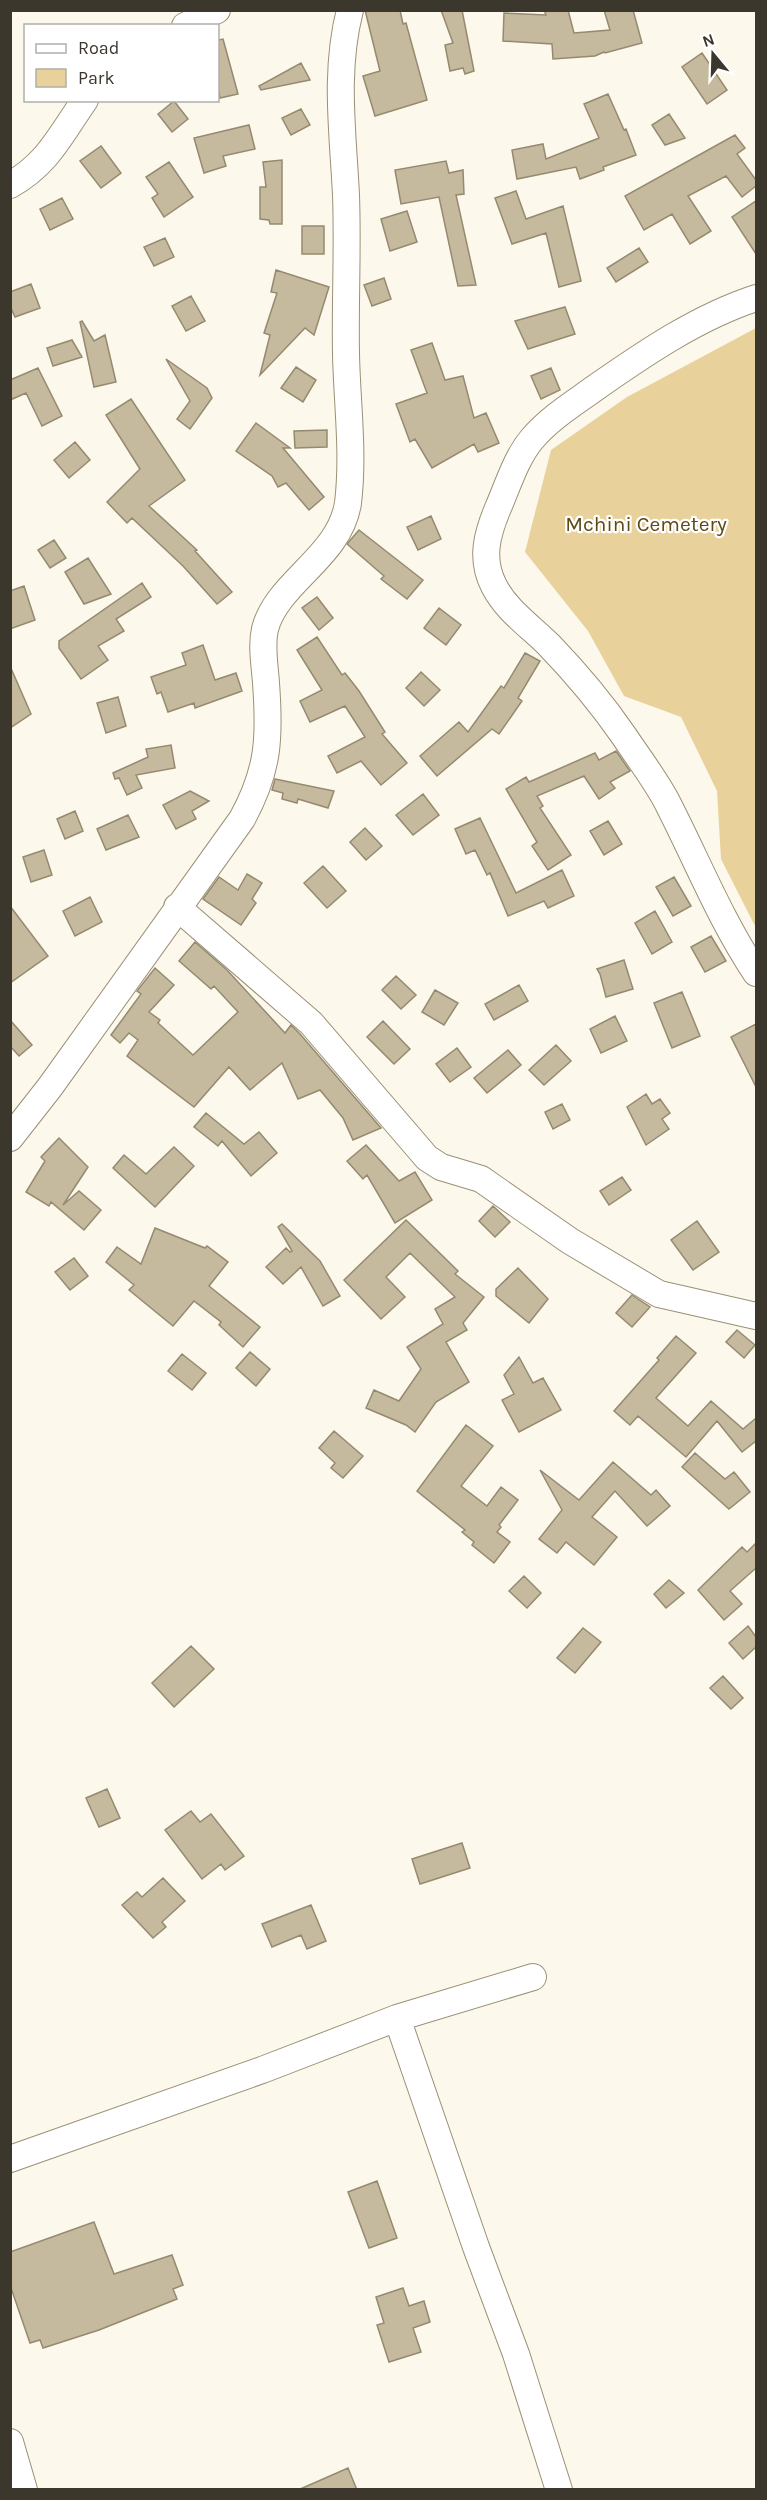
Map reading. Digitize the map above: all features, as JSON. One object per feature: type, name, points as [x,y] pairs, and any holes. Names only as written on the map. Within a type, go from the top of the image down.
[{"type":"street","points":[[189,24],[217,10]]},
{"type":"street","points":[[10,1138],[50,1087],[242,819],[258,786],[268,745],[264,631],[271,613],[329,546],[341,528],[347,506],[351,470],[346,355],[346,196],[339,99],[344,32],[350,10]]},
{"type":"street","points":[[10,185],[42,163],[84,102]]},
{"type":"street","points":[[756,298],[735,305],[684,330],[620,370],[551,419],[531,441],[515,467],[485,544],[486,567],[494,586],[509,609],[549,645],[584,685],[622,734],[665,798],[700,870],[756,972]]},
{"type":"street","points":[[177,907],[310,1023],[427,1158],[441,1167],[481,1179],[570,1241],[658,1294],[756,1316]]},
{"type":"street","points":[[10,2159],[262,2070],[397,2018],[533,1977]]},
{"type":"street","points":[[397,2018],[476,2247],[516,2354],[559,2490]]},
{"type":"street","points":[[10,2442],[24,2490]]},
{"type":"green space","name":"Mchini Cemetery","points":[[756,328],[756,928],[721,859],[717,791],[681,717],[624,696],[588,631],[525,552],[551,450],[627,397]]},
{"type":"building","points":[[365,10],[400,10],[403,24],[406,23],[427,100],[375,116],[363,76],[380,71]]},
{"type":"building","points":[[441,10],[462,10],[474,71],[465,74],[463,68],[450,71],[445,45],[453,43]]},
{"type":"building","points":[[544,10],[568,10],[574,33],[610,30],[604,10],[633,10],[642,43],[595,56],[553,59],[552,44],[503,41],[504,13],[546,15]]},
{"type":"building","points":[[223,39],[238,94],[220,98],[219,92],[219,40]]},
{"type":"building","points":[[702,53],[727,90],[707,104],[682,67]]},
{"type":"building","points":[[301,63],[310,80],[261,90],[259,86]]},
{"type":"building","points":[[608,94],[636,155],[603,167],[604,170],[580,179],[576,167],[517,179],[512,150],[543,144],[546,159],[599,138],[584,104]]},
{"type":"building","points":[[175,102],[188,119],[172,132],[158,114]]},
{"type":"building","points":[[301,109],[310,125],[291,135],[282,118]]},
{"type":"building","points":[[669,114],[685,138],[665,145],[652,125]]},
{"type":"building","points":[[249,125],[255,149],[223,156],[226,166],[204,173],[194,138]]},
{"type":"building","points":[[735,135],[745,148],[737,154],[756,180],[756,186],[742,197],[726,176],[688,196],[711,231],[690,244],[672,214],[644,230],[625,196]]},
{"type":"building","points":[[101,146],[121,173],[101,188],[80,161]]},
{"type":"building","points":[[282,160],[282,224],[270,224],[269,220],[260,219],[260,187],[266,187],[263,162]]},
{"type":"building","points":[[446,161],[449,173],[463,170],[464,194],[456,195],[476,285],[458,286],[439,197],[401,204],[395,170]]},
{"type":"building","points":[[169,162],[193,197],[164,217],[152,198],[158,194],[146,177]]},
{"type":"building","points":[[516,191],[526,219],[563,206],[581,281],[559,287],[546,233],[512,244],[495,198]]},
{"type":"building","points":[[62,198],[73,219],[50,230],[40,209]]},
{"type":"building","points":[[756,201],[756,254],[732,217]]},
{"type":"building","points":[[407,211],[417,242],[390,251],[381,219]]},
{"type":"building","points":[[302,226],[324,226],[324,254],[302,254]]},
{"type":"building","points":[[165,238],[174,257],[154,266],[144,247]]},
{"type":"building","points":[[639,248],[648,262],[616,282],[607,268]]},
{"type":"building","points":[[276,270],[329,287],[314,335],[305,328],[260,375],[270,335],[264,333],[277,293],[271,292]]},
{"type":"building","points":[[384,278],[391,299],[372,306],[364,285]]},
{"type":"building","points":[[31,284],[40,308],[15,317],[10,306],[10,292]]},
{"type":"building","points":[[191,296],[205,321],[186,331],[172,306]]},
{"type":"building","points":[[565,307],[575,334],[528,349],[515,321]]},
{"type":"building","points":[[82,321],[94,341],[105,335],[116,382],[94,387],[80,322]]},
{"type":"building","points":[[72,340],[82,357],[53,366],[47,348]]},
{"type":"building","points":[[432,343],[445,380],[463,376],[474,418],[486,413],[499,443],[478,452],[474,444],[432,468],[415,439],[410,442],[396,404],[427,393],[411,350]]},
{"type":"building","points":[[166,359],[207,388],[212,398],[190,429],[177,419],[190,401]]},
{"type":"building","points":[[296,367],[316,380],[303,402],[281,388]]},
{"type":"building","points":[[38,368],[62,416],[42,426],[26,393],[10,400],[10,380]]},
{"type":"building","points":[[551,368],[560,390],[541,399],[531,376]]},
{"type":"building","points":[[131,399],[185,480],[149,506],[197,550],[195,551],[232,592],[217,604],[183,566],[132,518],[127,523],[107,502],[140,469],[106,415]]},
{"type":"building","points":[[256,423],[290,448],[283,448],[324,497],[309,510],[286,483],[278,487],[272,476],[236,451]]},
{"type":"building","points":[[327,430],[327,447],[295,448],[294,431]]},
{"type":"building","points":[[75,442],[90,460],[69,478],[54,460]]},
{"type":"building","points":[[431,516],[441,539],[418,550],[407,527]]},
{"type":"building","points":[[359,530],[423,580],[407,599],[381,579],[384,576],[347,544]]},
{"type":"building","points":[[54,540],[66,558],[50,568],[38,550]]},
{"type":"building","points":[[88,558],[111,594],[84,604],[65,572]]},
{"type":"building","points":[[142,583],[151,597],[116,619],[124,631],[98,646],[108,660],[81,679],[59,648],[59,641]]},
{"type":"building","points":[[24,586],[35,620],[10,629],[10,591]]},
{"type":"building","points":[[317,597],[333,618],[319,630],[302,608]]},
{"type":"building","points":[[439,608],[461,625],[446,645],[424,628]]},
{"type":"building","points":[[317,637],[342,675],[345,673],[359,691],[385,732],[382,734],[407,763],[381,785],[361,761],[337,773],[328,756],[365,737],[345,706],[310,722],[300,701],[322,690],[297,650]]},
{"type":"building","points":[[203,645],[215,680],[236,673],[242,691],[195,708],[194,703],[168,712],[161,692],[157,694],[151,677],[186,665],[182,653]]},
{"type":"building","points":[[525,653],[540,661],[518,698],[522,701],[499,734],[492,729],[437,776],[420,756],[459,722],[468,732],[501,686],[504,688]]},
{"type":"building","points":[[10,666],[31,714],[10,728]]},
{"type":"building","points":[[421,672],[440,690],[424,706],[406,688]]},
{"type":"building","points":[[118,697],[126,726],[106,733],[97,703]]},
{"type":"building","points":[[171,745],[175,768],[136,775],[142,788],[127,795],[119,778],[115,779],[113,773],[148,757],[146,749]]},
{"type":"building","points":[[616,751],[630,771],[610,782],[615,788],[599,799],[584,776],[537,796],[543,806],[540,808],[571,855],[548,870],[532,846],[537,842],[506,789],[526,777],[529,782],[595,753],[599,760]]},
{"type":"building","points":[[275,779],[334,791],[328,808],[298,799],[297,803],[282,799],[283,793],[272,790]]},
{"type":"building","points":[[190,791],[209,801],[192,811],[196,819],[176,829],[163,805]]},
{"type":"building","points":[[423,794],[439,815],[413,835],[396,815]]},
{"type":"building","points":[[75,811],[83,831],[65,839],[57,819]]},
{"type":"building","points":[[128,815],[139,837],[106,850],[97,829]]},
{"type":"building","points":[[480,818],[516,893],[562,870],[574,896],[548,908],[544,901],[508,916],[490,873],[487,875],[475,850],[466,854],[455,829]]},
{"type":"building","points":[[608,821],[622,844],[604,855],[590,831]]},
{"type":"building","points":[[365,828],[382,846],[366,860],[350,842]]},
{"type":"building","points":[[44,850],[52,875],[31,882],[23,857]]},
{"type":"building","points":[[323,866],[346,891],[327,908],[304,883]]},
{"type":"building","points":[[247,874],[262,883],[252,899],[256,903],[241,925],[203,899],[219,877],[238,890]]},
{"type":"building","points":[[674,877],[691,906],[673,916],[656,887]]},
{"type":"building","points":[[90,897],[102,922],[75,936],[63,911]]},
{"type":"building","points":[[10,906],[48,956],[10,983]]},
{"type":"building","points":[[655,911],[672,942],[652,954],[635,923]]},
{"type":"building","points":[[711,936],[726,961],[705,972],[691,947]]},
{"type":"building","points":[[195,942],[227,970],[285,1033],[291,1025],[300,1034],[381,1128],[353,1140],[343,1118],[320,1090],[298,1099],[282,1063],[250,1090],[229,1067],[194,1107],[127,1056],[138,1040],[129,1033],[120,1043],[111,1035],[141,994],[137,991],[155,968],[174,985],[149,1012],[160,1020],[158,1023],[193,1055],[238,1012],[214,986],[211,989],[179,961]]},
{"type":"building","points":[[624,960],[633,989],[606,997],[597,969]]},
{"type":"building","points":[[396,976],[416,995],[401,1009],[382,990]]},
{"type":"building","points":[[519,985],[528,1001],[494,1020],[485,1004]]},
{"type":"building","points":[[435,990],[458,1003],[444,1025],[422,1012]]},
{"type":"building","points":[[682,992],[700,1036],[672,1048],[654,1003]]},
{"type":"building","points":[[615,1016],[627,1041],[601,1053],[590,1029]]},
{"type":"building","points":[[10,1020],[32,1045],[19,1056],[10,1046]]},
{"type":"building","points":[[383,1021],[410,1049],[394,1064],[367,1037]]},
{"type":"building","points":[[756,1024],[756,1087],[731,1037]]},
{"type":"building","points":[[556,1045],[571,1061],[544,1085],[529,1070]]},
{"type":"building","points":[[457,1048],[471,1067],[450,1082],[436,1064]]},
{"type":"building","points":[[508,1050],[521,1065],[487,1093],[474,1078]]},
{"type":"building","points":[[646,1094],[652,1104],[660,1099],[670,1113],[662,1119],[669,1129],[646,1145],[627,1107]]},
{"type":"building","points":[[562,1104],[570,1120],[553,1129],[545,1112]]},
{"type":"building","points":[[206,1113],[244,1144],[259,1132],[277,1153],[251,1176],[222,1141],[218,1146],[194,1127]]},
{"type":"building","points":[[59,1138],[88,1167],[63,1205],[79,1191],[101,1210],[84,1230],[51,1202],[49,1206],[26,1192],[45,1161],[41,1157]]},
{"type":"building","points":[[366,1145],[399,1181],[415,1172],[432,1200],[395,1223],[367,1175],[363,1179],[347,1161]]},
{"type":"building","points":[[174,1147],[194,1166],[155,1207],[113,1168],[124,1155],[146,1174]]},
{"type":"building","points":[[622,1177],[631,1190],[609,1205],[600,1191]]},
{"type":"building","points":[[493,1206],[510,1222],[495,1237],[479,1221]]},
{"type":"building","points":[[406,1220],[458,1271],[455,1274],[484,1297],[463,1323],[467,1330],[446,1342],[469,1382],[436,1402],[415,1432],[406,1425],[366,1408],[374,1390],[399,1401],[421,1369],[407,1347],[443,1324],[435,1309],[455,1297],[410,1253],[386,1277],[405,1297],[381,1319],[344,1280]]},
{"type":"building","points":[[697,1221],[719,1252],[693,1270],[671,1240]]},
{"type":"building","points":[[282,1224],[320,1261],[340,1296],[323,1306],[301,1267],[283,1284],[266,1267],[286,1248],[292,1251],[278,1227]]},
{"type":"building","points":[[155,1228],[205,1248],[207,1246],[228,1262],[209,1286],[260,1327],[243,1347],[219,1325],[221,1322],[194,1301],[173,1326],[129,1290],[134,1285],[106,1262],[117,1247],[141,1264]]},
{"type":"building","points":[[74,1258],[88,1276],[70,1290],[55,1272]]},
{"type":"building","points":[[518,1268],[548,1299],[529,1323],[496,1296],[496,1289]]},
{"type":"building","points":[[632,1295],[650,1307],[632,1327],[616,1313]]},
{"type":"building","points":[[737,1330],[755,1345],[744,1358],[726,1342]]},
{"type":"building","points":[[676,1336],[696,1353],[656,1398],[688,1426],[711,1401],[743,1429],[756,1418],[756,1441],[742,1452],[717,1421],[686,1457],[638,1416],[630,1425],[614,1411],[659,1360],[657,1358]]},
{"type":"building","points":[[250,1352],[270,1369],[256,1386],[236,1368]]},
{"type":"building","points":[[182,1354],[206,1373],[192,1390],[168,1371]]},
{"type":"building","points":[[519,1357],[533,1383],[543,1378],[561,1410],[519,1432],[502,1400],[514,1394],[504,1375]]},
{"type":"building","points":[[466,1425],[493,1446],[461,1486],[487,1506],[501,1487],[518,1500],[499,1525],[501,1527],[497,1532],[510,1542],[494,1563],[472,1545],[474,1542],[462,1532],[465,1530],[417,1491]]},
{"type":"building","points":[[334,1431],[363,1456],[343,1478],[331,1468],[335,1463],[319,1448]]},
{"type":"building","points":[[695,1453],[725,1479],[734,1472],[750,1492],[729,1509],[682,1467]]},
{"type":"building","points":[[613,1462],[651,1495],[656,1490],[670,1506],[647,1526],[615,1491],[592,1517],[617,1537],[594,1565],[566,1542],[557,1553],[539,1539],[562,1510],[540,1470],[579,1500]]},
{"type":"building","points":[[756,1543],[756,1568],[730,1591],[742,1604],[724,1620],[698,1590],[742,1547],[747,1552]]},
{"type":"building","points":[[524,1576],[541,1593],[527,1608],[509,1591]]},
{"type":"building","points":[[669,1580],[684,1593],[666,1608],[654,1594]]},
{"type":"building","points":[[748,1626],[756,1637],[756,1647],[743,1659],[729,1643]]},
{"type":"building","points":[[583,1628],[601,1642],[575,1673],[557,1658]]},
{"type":"building","points":[[191,1646],[214,1669],[174,1707],[152,1683]]},
{"type":"building","points":[[723,1676],[743,1698],[731,1709],[710,1688]]},
{"type":"building","points":[[107,1789],[120,1818],[99,1827],[86,1798]]},
{"type":"building","points":[[191,1811],[200,1822],[211,1814],[244,1856],[225,1870],[221,1864],[202,1879],[165,1830]]},
{"type":"building","points":[[462,1843],[470,1868],[420,1884],[412,1859]]},
{"type":"building","points":[[163,1878],[185,1901],[162,1922],[166,1927],[153,1938],[122,1905],[137,1892],[142,1897]]},
{"type":"building","points":[[311,1905],[326,1941],[307,1949],[301,1935],[272,1947],[262,1924]]},
{"type":"building","points":[[377,2181],[397,2238],[369,2248],[348,2192]]},
{"type":"building","points":[[94,2222],[114,2274],[172,2255],[183,2285],[173,2289],[177,2299],[99,2330],[43,2348],[40,2340],[30,2343],[10,2285],[10,2252]]},
{"type":"building","points":[[403,2288],[409,2306],[424,2301],[430,2322],[413,2328],[421,2352],[389,2362],[377,2325],[384,2323],[376,2297]]},
{"type":"building","points":[[348,2468],[357,2490],[298,2490]]}]
